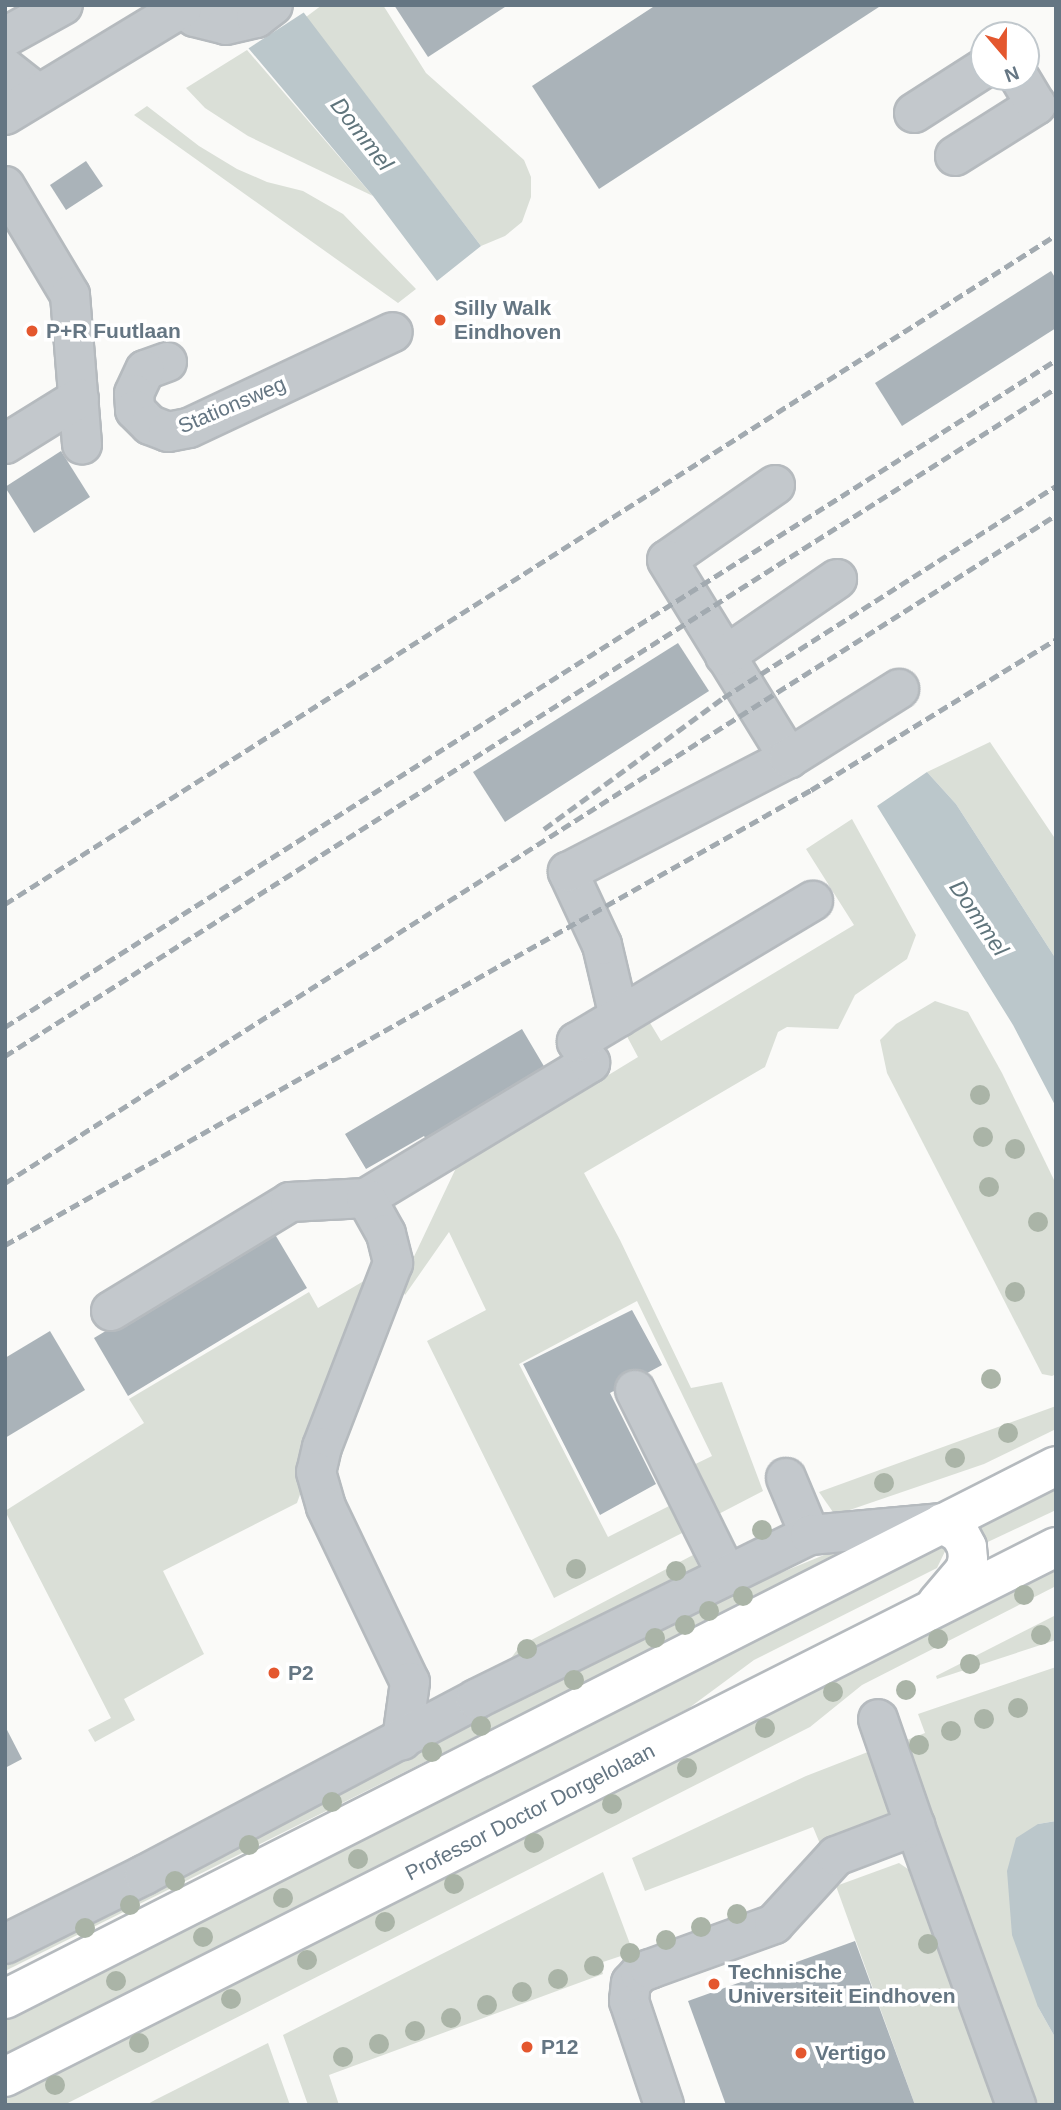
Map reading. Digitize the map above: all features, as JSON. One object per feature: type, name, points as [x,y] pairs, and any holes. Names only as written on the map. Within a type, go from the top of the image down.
[{"type":"main road","points":[[5,1999],[1056,1466]]},
{"type":"main road","points":[[930,1610],[965,1570],[968,1559],[967,1548],[960,1534],[942,1523]]},
{"type":"main road","name":"Professor Doctor Dorgelolaan","points":[[5,2077],[1056,1547]]},
{"type":"street","points":[[5,37],[63,5]]},
{"type":"street","points":[[5,115],[181,6],[195,17],[226,25],[256,18],[273,5]]},
{"type":"street","points":[[5,68],[38,94]]},
{"type":"street","points":[[914,113],[970,77]]},
{"type":"street","points":[[955,156],[1036,105],[1028,91]]},
{"type":"street","points":[[5,187],[36,200],[62,237]]},
{"type":"street","points":[[5,187],[70,295],[82,445]]},
{"type":"street","name":"Stationsweg","points":[[167,362],[145,370],[134,394],[135,410],[150,425],[168,432],[189,428],[393,332]]},
{"type":"street","points":[[5,444],[79,398]]},
{"type":"street","points":[[775,485],[667,560],[789,758]]},
{"type":"street","points":[[726,656],[837,579]]},
{"type":"street","points":[[619,1017],[602,945],[568,872],[789,758],[899,689]]},
{"type":"street","points":[[111,1311],[290,1202],[366,1198],[590,1063],[577,1042],[813,901]]},
{"type":"street","points":[[366,1198],[391,1248],[393,1263],[322,1447],[316,1472],[326,1507],[410,1682],[377,1744]]},
{"type":"street","points":[[635,1390],[727,1575]]},
{"type":"street","points":[[786,1478],[810,1535]]},
{"type":"street","points":[[5,1944],[377,1744],[476,1699],[810,1535],[942,1523]]},
{"type":"street","points":[[878,1718],[1016,2105]]},
{"type":"street","points":[[664,2105],[629,2001],[629,1987],[636,1977],[650,1969],[774,1924],[836,1856],[915,1826]]},
{"type":"shaded area","points":[[322,5],[383,5],[426,73],[524,160],[531,177],[531,197],[522,222],[505,236],[481,246],[306,17]]},
{"type":"shaded area","points":[[247,50],[373,196],[248,136],[205,108],[186,88]]},
{"type":"shaded area","points":[[147,106],[199,146],[237,169],[267,182],[303,191],[343,214],[416,289],[398,303],[134,115]]},
{"type":"shaded area","points":[[990,742],[1056,840],[1056,959],[956,804],[927,772]]},
{"type":"shaded area","points":[[852,819],[916,935],[907,959],[855,995],[838,1029],[787,1027],[778,1032],[765,1067],[584,1173],[620,1240],[691,1388],[722,1382],[763,1491],[709,1519],[683,1470],[712,1456],[637,1301],[519,1364],[608,1537],[675,1503],[690,1529],[554,1598],[427,1341],[486,1310],[449,1232],[405,1295],[400,1286],[456,1168],[638,1057],[622,1027],[644,1013],[661,1041],[854,925],[806,849]]},
{"type":"shaded area","points":[[935,1001],[968,1012],[1002,1073],[1056,1184],[1056,1374],[1052,1376],[1042,1374],[887,1073],[880,1040],[896,1024]]},
{"type":"shaded area","points":[[379,1272],[297,1503],[163,1571],[204,1654],[124,1699],[135,1720],[95,1742],[88,1730],[111,1718],[5,1511],[144,1423],[129,1399],[309,1292],[318,1308]]},
{"type":"shaded area","points":[[1056,1406],[1056,1429],[984,1464],[835,1515],[819,1492]]},
{"type":"shaded area","points":[[1056,1488],[1056,1510],[975,1548],[973,1529]]},
{"type":"shaded area","points":[[949,1543],[937,1568],[754,1660],[689,1708],[5,2056],[5,2021]]},
{"type":"shaded area","points":[[841,1548],[844,1553],[5,1971],[5,1959],[634,1633]]},
{"type":"shaded area","points":[[693,1555],[701,1572],[498,1676],[520,1646]]},
{"type":"shaded area","points":[[1056,1568],[1056,1586],[862,1685],[810,1727],[64,2105],[5,2105],[5,2099]]},
{"type":"shaded area","points":[[1056,1615],[1056,1640],[937,1679],[936,1676]]},
{"type":"shaded area","points":[[1056,1667],[1056,1821],[1038,1824],[1038,2007],[1056,2039],[1056,2105],[1026,2105],[899,1743],[925,1733],[918,1714]]},
{"type":"shaded area","points":[[873,1750],[894,1805],[884,1828],[823,1851],[813,1827],[645,1891],[632,1858],[806,1776]]},
{"type":"shaded area","points":[[899,1863],[920,1877],[1003,2105],[915,2105],[836,1886]]},
{"type":"shaded area","points":[[603,1872],[633,1952],[600,1963],[603,1974],[329,2075],[339,2105],[308,2105],[283,2035]]},
{"type":"shaded area","points":[[268,2043],[290,2105],[146,2105],[155,2100]]},
{"type":"water","name":"Dommel","points":[[212,5],[298,5],[481,246],[437,281],[373,196]]},
{"type":"water","name":"Dommel","points":[[927,772],[956,804],[1056,959],[1056,1107],[1013,1025],[877,806]]},
{"type":"water","points":[[1056,1821],[1056,2039],[1038,2007],[1012,1935],[1007,1871],[1016,1838],[1038,1824]]},
{"type":"pier","points":[[210,5],[302,5],[306,11],[246,50]]},
{"type":"building","points":[[394,5],[508,5],[428,57]]},
{"type":"building","points":[[656,5],[882,5],[599,189],[532,86]]},
{"type":"building","points":[[86,161],[103,186],[66,210],[50,185]]},
{"type":"building","points":[[1051,271],[1056,279],[1056,328],[902,426],[875,383]]},
{"type":"building","points":[[61,451],[90,497],[34,533],[5,487]]},
{"type":"building","points":[[678,643],[709,691],[505,822],[473,772]]},
{"type":"building","points":[[522,1029],[548,1073],[429,1144],[424,1136],[366,1169],[345,1134]]},
{"type":"building","points":[[273,1231],[307,1288],[128,1396],[94,1338]]},
{"type":"building","points":[[632,1310],[662,1365],[610,1393],[656,1484],[600,1515],[523,1364]]},
{"type":"building","points":[[50,1331],[85,1390],[5,1438],[5,1358]]},
{"type":"building","points":[[5,1726],[22,1759],[5,1768]]},
{"type":"building","name":"Vertigo","points":[[855,1941],[915,2105],[726,2105],[688,2001]]},
{"type":"railway","points":[[5,904],[1056,235]]},
{"type":"railway","points":[[5,1027],[1056,360]]},
{"type":"railway","points":[[5,1056],[1056,388]]},
{"type":"railway","points":[[544,829],[723,698],[1056,486]]},
{"type":"railway","points":[[5,1183],[1056,515]]},
{"type":"railway","points":[[5,1245],[811,790],[1056,639]]},
{"type":"place","name":"Silly Walk Eindhoven","points":[[440,320]]},
{"type":"place","name":"P+R Fuutlaan","points":[[32,331]]},
{"type":"place","name":"P2","points":[[274,1673]]},
{"type":"place","name":"Technische Universiteit Eindhoven","points":[[714,1984]]},
{"type":"place","name":"P12","points":[[527,2047]]},
{"type":"place","name":"Vertigo","points":[[801,2053]]}]
